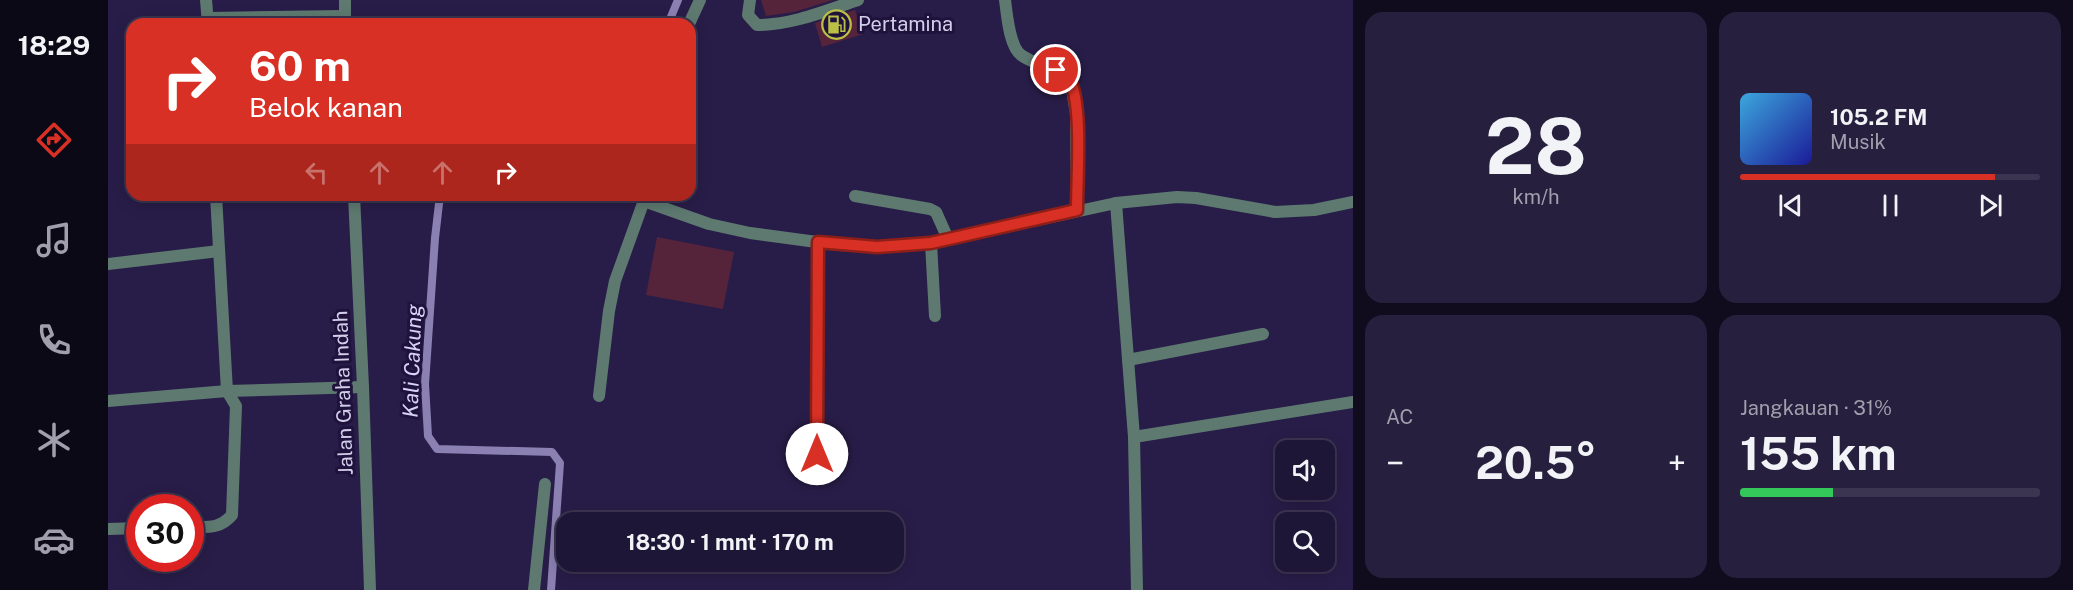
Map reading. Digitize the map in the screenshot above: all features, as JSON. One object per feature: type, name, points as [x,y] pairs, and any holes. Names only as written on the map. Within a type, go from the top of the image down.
[{"type":"street","points":[[206,0],[208,18]]},
{"type":"street","points":[[345,0],[345,18]]},
{"type":"street","points":[[692,18],[699,0]]},
{"type":"street","points":[[750,0],[748,15],[757,25],[776,25],[825,12],[858,0]]},
{"type":"street","points":[[1005,0],[1011,33],[1021,54],[1056,70],[1071,83],[1076,114],[1077,210]]},
{"type":"street","points":[[855,196],[930,209],[936,212],[948,240]]},
{"type":"street","points":[[652,201],[709,224],[750,233],[877,247],[931,243],[1077,210],[1116,203],[1177,197],[1196,198],[1275,212],[1314,210],[1353,202]]},
{"type":"street","points":[[204,526],[225,523],[232,515],[236,406],[227,391],[216,201]]},
{"type":"street","name":"Jalan Graha Indah","points":[[354,201],[370,590]]},
{"type":"street","points":[[599,396],[609,311],[615,282],[644,201]]},
{"type":"street","points":[[1116,203],[1134,437],[1137,590]]},
{"type":"street","points":[[817,478],[818,242]]},
{"type":"street","points":[[931,243],[935,316]]},
{"type":"street","points":[[108,264],[219,251]]},
{"type":"street","points":[[1128,360],[1263,334]]},
{"type":"street","points":[[108,401],[227,391],[363,387]]},
{"type":"street","points":[[1134,437],[1353,402]]},
{"type":"street","points":[[534,590],[545,484]]},
{"type":"street","points":[[108,529],[126,528]]},
{"type":"building","points":[[761,0],[833,0],[794,12],[766,16]]},
{"type":"building","points":[[855,10],[863,34],[822,47],[815,23]]},
{"type":"building","points":[[657,237],[734,252],[723,309],[646,295]]},
{"type":"waterway","name":"Kali Cakung","points":[[670,18],[678,0]]},
{"type":"waterway","name":"Kali Cakung","points":[[439,201],[425,384],[428,436],[437,449],[552,452],[560,463],[551,590]]},
{"type":"place","name":"Pertamina","points":[[837,24]]},
{"type":"route","points":[[817,454],[818,242],[877,247],[931,243],[1077,210],[1076,114],[1073,93],[1071,83],[1056,70]]}]
